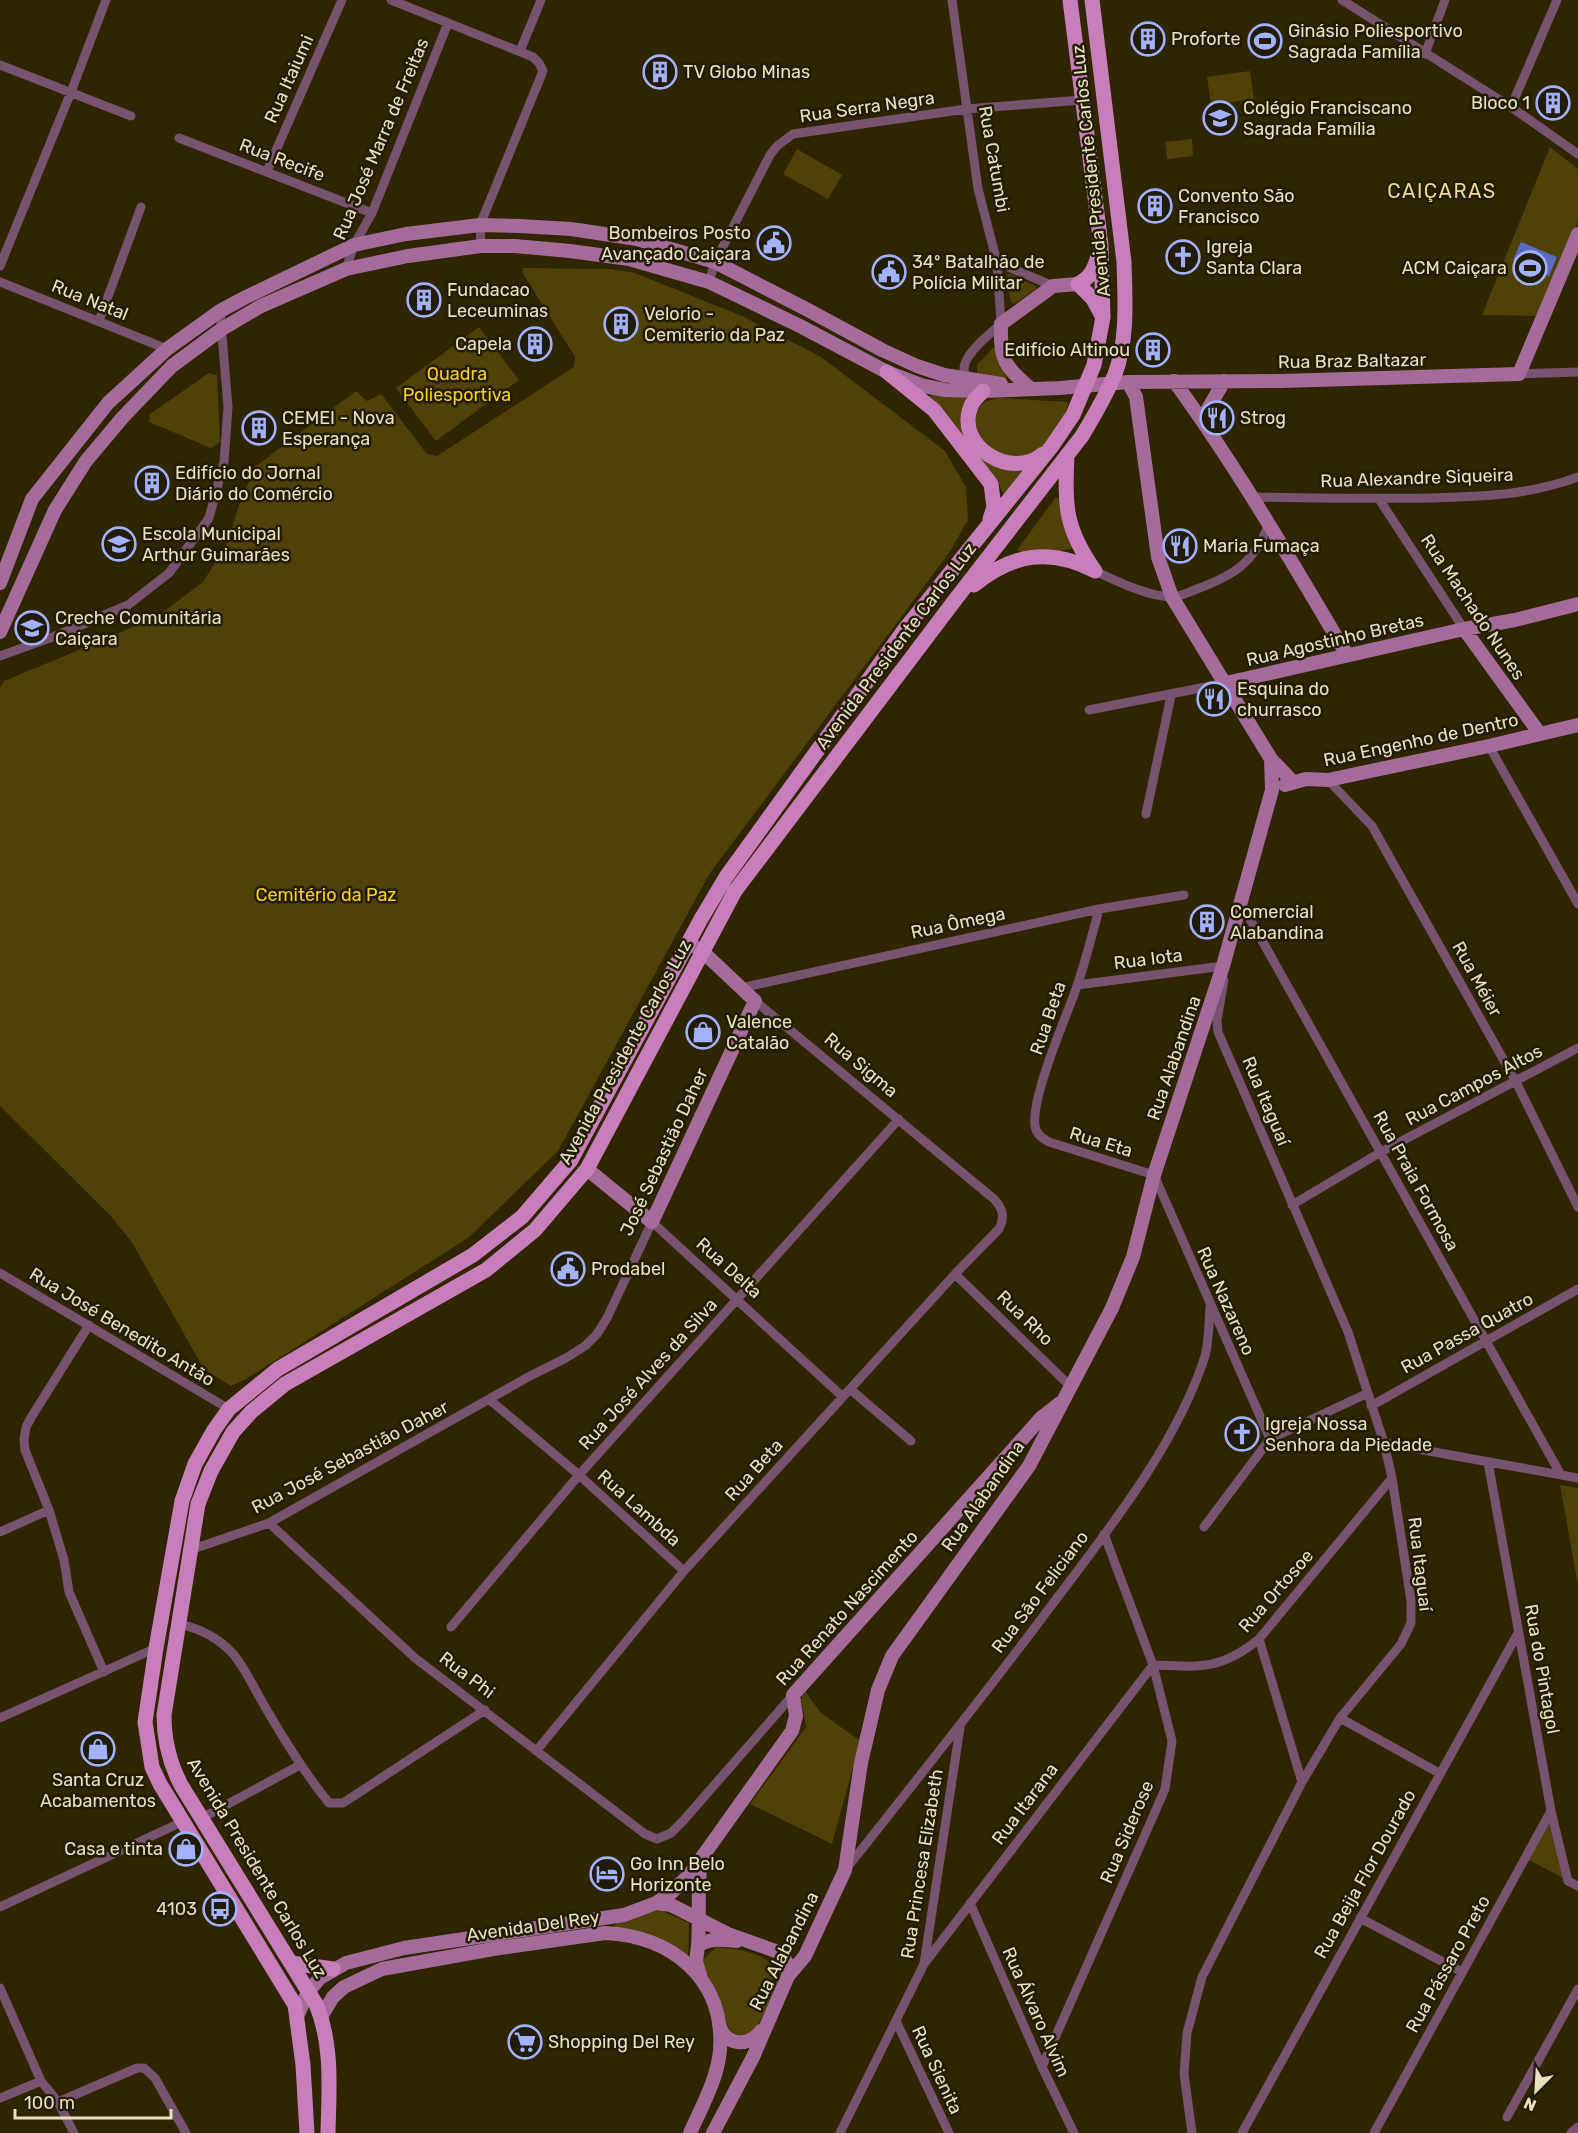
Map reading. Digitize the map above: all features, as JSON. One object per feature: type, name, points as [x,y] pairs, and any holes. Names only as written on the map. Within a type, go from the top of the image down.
[{"type":"main road","name":"Avenida Presidente Carlos Luz","points":[[328,2133],[330,2059],[321,2018],[291,1963],[181,1785],[172,1767],[164,1732],[164,1715],[198,1504],[211,1471],[232,1432],[251,1412],[285,1384],[486,1270],[535,1230],[587,1169],[695,947],[726,877],[905,629],[989,522],[1053,446],[1073,415],[1094,365],[1103,317],[1101,245],[1070,0]]},
{"type":"main road","name":"Avenida Presidente Carlos Luz","points":[[308,2133],[298,2014],[290,1996],[156,1776],[147,1744],[145,1722],[156,1648],[182,1501],[195,1464],[214,1430],[229,1410],[278,1369],[473,1255],[522,1217],[572,1160],[695,947],[955,600],[1082,436],[1097,412],[1116,372],[1125,304],[1124,262],[1092,0]]},
{"type":"main road","points":[[1101,245],[1094,270],[1086,280],[1078,284],[1093,299],[1103,317]]},
{"type":"main road","points":[[887,372],[933,410],[991,484],[994,507],[989,522]]},
{"type":"main road","points":[[983,391],[972,404],[969,422],[976,444],[990,457],[1008,463],[1020,463],[1039,457],[1053,446]]},
{"type":"main road","points":[[1067,455],[1066,496],[1071,530],[1082,553],[1095,571]]},
{"type":"main road","points":[[955,600],[987,574],[1015,560],[1036,556],[1054,557],[1095,571]]},
{"type":"main road","points":[[291,1963],[333,1969]]},
{"type":"street","points":[[0,266],[106,0]]},
{"type":"street","name":"Rua Itaiumi","points":[[267,171],[342,0]]},
{"type":"street","points":[[391,0],[533,57],[543,71],[480,225],[481,246]]},
{"type":"street","points":[[520,51],[541,0]]},
{"type":"street","name":"Rua Catumbi","points":[[952,0],[978,189],[997,262],[1000,346],[1009,370],[1030,388]]},
{"type":"street","points":[[1342,0],[1511,107],[1578,154]]},
{"type":"street","points":[[1425,54],[1445,0]]},
{"type":"street","points":[[1511,107],[1557,0]]},
{"type":"street","name":"Rua José Marra de Freitas","points":[[346,269],[354,245],[372,213],[448,23]]},
{"type":"street","points":[[0,64],[130,116]]},
{"type":"street","name":"Rua Serra Negra","points":[[709,282],[715,262],[770,155],[785,139],[802,132],[966,109],[1082,100]]},
{"type":"street","name":"Rua Recife","points":[[179,138],[372,213]]},
{"type":"street","points":[[99,321],[141,207]]},
{"type":"street","points":[[24,578],[2,573],[32,499],[108,403],[167,349],[220,311],[354,245],[406,234],[480,225],[571,229],[637,239],[715,262],[917,366],[944,375],[1030,388]]},
{"type":"street","points":[[1519,375],[1578,234]]},
{"type":"street","points":[[0,632],[55,510],[86,461],[123,417],[172,366],[222,329],[261,306],[346,269],[408,256],[481,246],[515,246],[570,251],[629,260],[709,282],[887,372],[924,386],[945,390],[983,391],[1030,388]]},
{"type":"street","points":[[997,262],[1053,286],[1078,284]]},
{"type":"street","name":"Rua Natal","points":[[0,282],[167,349]]},
{"type":"street","points":[[967,379],[964,369],[966,361],[983,340],[1029,302],[1053,286]]},
{"type":"street","points":[[0,656],[58,635],[128,605],[169,573],[209,518],[224,462],[227,418],[220,311]]},
{"type":"street","name":"Rua Braz Baltazar","points":[[1030,388],[1060,388],[1125,382],[1578,372]]},
{"type":"street","points":[[1174,381],[1254,497],[1347,655]]},
{"type":"street","points":[[1207,426],[1208,409],[1224,381]]},
{"type":"street","points":[[1125,382],[1136,397],[1158,556],[1172,597],[1271,759],[1293,782]]},
{"type":"street","points":[[1136,397],[1148,382]]},
{"type":"street","points":[[108,403],[123,417]]},
{"type":"street","name":"Rua Alexandre Siqueira","points":[[1254,497],[1379,499],[1495,495],[1549,488],[1578,477]]},
{"type":"street","name":"Rua Machado Nunes","points":[[1379,499],[1464,629],[1540,734]]},
{"type":"street","points":[[1095,571],[1144,591],[1172,597],[1220,581],[1233,573],[1254,554],[1269,523]]},
{"type":"street","name":"Rua Agostinho Bretas","points":[[1094,710],[1171,696],[1210,685],[1226,684],[1578,604]]},
{"type":"street","points":[[1146,814],[1171,696]]},
{"type":"street","name":"Rua Engenho de Dentro","points":[[1272,790],[1306,779],[1328,780],[1578,725]]},
{"type":"street","points":[[1490,746],[1578,904]]},
{"type":"street","name":"Rua Alabandina","points":[[712,2133],[753,2057],[788,1976],[805,1956],[845,1870],[861,1763],[878,1690],[892,1656],[1029,1466],[1112,1308],[1133,1257],[1154,1175],[1222,969],[1241,903],[1272,790],[1271,759]]},
{"type":"street","name":"Rua Méier","points":[[1328,780],[1372,826],[1516,1083],[1578,1207]]},
{"type":"street","name":"Rua Ômega","points":[[741,988],[1100,909],[1184,895]]},
{"type":"street","name":"Rua Praia Formosa","points":[[1241,903],[1561,1475]]},
{"type":"street","name":"Rua Beta","points":[[1040,1137],[1035,1129],[1034,1119],[1038,1097],[1077,985],[1100,909]]},
{"type":"street","name":"Rua Sigma","points":[[695,947],[755,1001],[994,1199],[1002,1209],[1004,1219]]},
{"type":"street","name":"Rua Iota","points":[[1077,985],[1222,969]]},
{"type":"street","name":"Rua Itaguaí","points":[[1192,2133],[1184,2074],[1187,2033],[1202,1977],[1302,1782],[1340,1718],[1401,1644],[1411,1623],[1411,1601],[1392,1478],[1384,1443],[1348,1332],[1218,1032],[1217,1020],[1224,982],[1222,969]]},
{"type":"street","name":"José Sebastião Daher","points":[[490,1400],[566,1358],[585,1346],[597,1334],[607,1318],[755,1001]]},
{"type":"street","name":"Rua Campos Altos","points":[[1292,1205],[1381,1152],[1516,1083],[1578,1048]]},
{"type":"street","name":"Rua José Alves da Silva","points":[[451,1627],[579,1475],[898,1119]]},
{"type":"street","name":"Rua Eta","points":[[1040,1137],[1066,1149],[1154,1175]]},
{"type":"street","name":"Rua Delta","points":[[587,1169],[652,1222],[737,1299],[847,1393],[911,1441]]},
{"type":"street","name":"Rua Nazareno","points":[[1154,1175],[1270,1439]]},
{"type":"street","name":"Rua Beta","points":[[537,1750],[684,1571],[955,1274],[999,1229],[1004,1219]]},
{"type":"street","name":"Rua José Benedito Antão","points":[[0,1273],[229,1410]]},
{"type":"street","name":"Rua Rho","points":[[955,1274],[1071,1387]]},
{"type":"street","name":"Rua Passa Quatro","points":[[1371,1406],[1578,1289]]},
{"type":"street","name":"Rua São Feliciano","points":[[845,1870],[960,1726],[1104,1534],[1152,1465],[1189,1396],[1205,1354],[1210,1306]]},
{"type":"street","points":[[89,1325],[26,1427],[24,1440],[25,1450],[49,1510],[64,1560],[69,1592],[104,1672]]},
{"type":"street","points":[[1204,1527],[1270,1439],[1368,1393]]},
{"type":"street","name":"Rua José Sebastião Daher","points":[[190,1550],[269,1523],[490,1400]]},
{"type":"street","name":"Rua Lambda","points":[[490,1400],[579,1475],[684,1571]]},
{"type":"street","name":"Rua Renato Nascimento","points":[[657,1839],[665,1837],[683,1821],[1041,1418],[1064,1400]]},
{"type":"street","points":[[1384,1443],[1578,1478]]},
{"type":"street","name":"Rua do Pintagol","points":[[1488,1462],[1551,1811],[1568,1881],[1578,1886]]},
{"type":"street","name":"Rua Ortosoe","points":[[1153,1665],[1199,1666],[1222,1662],[1241,1653],[1259,1639],[1392,1478]]},
{"type":"street","points":[[0,1532],[49,1510]]},
{"type":"street","name":"Rua Phi","points":[[269,1523],[416,1658],[645,1834],[657,1839]]},
{"type":"street","name":"Rua Siderose","points":[[1042,2067],[1165,1789],[1172,1741],[1153,1665],[1104,1534]]},
{"type":"street","points":[[178,1624],[206,1633],[218,1640],[235,1656],[300,1765],[329,1803],[343,1803],[485,1710]]},
{"type":"street","name":"Rua Beija Flor Dourado","points":[[1242,2133],[1518,1633]]},
{"type":"street","points":[[1259,1639],[1302,1782]]},
{"type":"street","points":[[0,1718],[156,1648]]},
{"type":"street","name":"Rua Itarana","points":[[924,1964],[1153,1665]]},
{"type":"street","name":"Avenida Del Rey","points":[[298,2014],[308,1992],[320,1978],[333,1969],[374,1954],[521,1929],[603,1919],[624,1915],[656,1903],[682,1883],[792,1731],[796,1716],[793,1695]]},
{"type":"street","points":[[1340,1718],[1439,1773]]},
{"type":"street","name":"Rua Princesa Elizabeth","points":[[840,2133],[924,1964],[960,1726]]},
{"type":"street","points":[[202,1818],[300,1765]]},
{"type":"street","name":"Rua Pássaro Preto","points":[[1374,2133],[1551,1811]]},
{"type":"street","points":[[0,1907],[184,1821]]},
{"type":"street","points":[[701,1857],[698,1894],[700,1920],[696,1962],[702,1980]]},
{"type":"street","points":[[656,1903],[671,1905],[745,1941],[781,1953],[788,1965],[788,1976]]},
{"type":"street","name":"Rua Álvaro Alvim","points":[[970,1903],[1042,2067],[1074,2133]]},
{"type":"street","points":[[1360,1918],[1462,1972]]},
{"type":"street","name":"Avenida Del Rey","points":[[321,2018],[333,1997],[344,1987],[382,1969],[493,1949],[605,1933],[640,1938],[670,1950],[690,1966],[702,1980],[716,2007],[720,2051],[716,2068],[690,2133]]},
{"type":"street","points":[[698,1946],[711,1940],[745,1941]]},
{"type":"street","points":[[0,1988],[41,2081],[58,2102],[74,2133]]},
{"type":"street","points":[[1507,2117],[1578,1989]]},
{"type":"street","name":"Rua Sienita","points":[[896,2021],[949,2133]]},
{"type":"street","points":[[719,2022],[721,2031],[726,2037],[738,2042],[750,2042],[766,2026]]},
{"type":"street","points":[[58,2102],[137,2068],[144,2068],[155,2078],[186,2133]]},
{"type":"street","points":[[0,2098],[41,2081]]},
{"type":"street","points":[[1571,2133],[1578,2127]]},
{"type":"green space","points":[[1250,71],[1254,99],[1211,105],[1207,77]]},
{"type":"green space","points":[[1192,139],[1193,156],[1167,159],[1165,142]]},
{"type":"green space","name":"ACM Caiçara","points":[[1550,147],[1578,169],[1578,222],[1538,316],[1482,315]]},
{"type":"green space","points":[[797,149],[842,175],[828,199],[783,174]]},
{"type":"green space","name":"Cemitério da Paz","points":[[523,268],[610,269],[635,273],[742,316],[821,357],[945,451],[966,487],[968,520],[949,553],[710,873],[558,1151],[468,1238],[246,1379],[231,1386],[204,1369],[131,1241],[110,1215],[0,1106],[0,688],[4,681],[159,615],[203,582],[227,543],[239,505],[256,466],[356,391],[367,401],[381,394],[427,454],[437,456],[574,367],[575,357],[522,272]]},
{"type":"green space","points":[[1010,274],[1036,286],[1036,289],[1014,304],[1011,302],[1006,276]]},
{"type":"green space","name":"Quadra Poliesportiva","points":[[479,327],[519,380],[436,441],[396,388]]},
{"type":"green space","points":[[993,348],[996,349],[1002,369],[1007,376],[1006,379],[977,373],[977,365]]},
{"type":"green space","points":[[209,373],[217,375],[220,442],[211,448],[149,422],[150,414]]},
{"type":"green space","points":[[931,395],[969,397],[966,437],[1024,469],[1004,496],[998,481],[928,397]]},
{"type":"green space","points":[[1001,398],[1068,402],[1062,420],[1048,440],[1030,454],[1021,458],[1011,458],[981,443],[975,425],[975,412],[978,407],[983,403]]},
{"type":"green space","points":[[1056,497],[1062,500],[1073,542],[1071,549],[1036,554],[1022,553],[1017,550]]},
{"type":"green space","points":[[1560,1485],[1578,1488],[1578,1585]]},
{"type":"green space","points":[[805,1691],[820,1712],[860,1741],[832,1844],[750,1804],[806,1727],[801,1699]]},
{"type":"green space","points":[[1551,1813],[1567,1880],[1525,1858]]},
{"type":"green space","points":[[660,1910],[689,1923],[688,1960],[612,1929],[626,1918]]},
{"type":"green space","points":[[716,1947],[746,1951],[756,1955],[772,1965],[777,1974],[777,1988],[752,2035],[742,2037],[731,2032],[701,1972],[703,1960]]},
{"type":"water","points":[[1521,242],[1557,257],[1549,276],[1513,260]]},
{"type":"place","name":"Proforte","points":[[1148,39]]},
{"type":"place","name":"Ginásio Poliesportivo Sagrada Família","points":[[1265,41]]},
{"type":"place","name":"TV Globo Minas","points":[[660,72]]},
{"type":"place","name":"Bloco 1","points":[[1553,103]]},
{"type":"place","name":"Colégio Franciscano Sagrada Família","points":[[1220,118]]},
{"type":"place","name":"Convento São Francisco","points":[[1155,206]]},
{"type":"place","name":"Bombeiros Posto Avançado Caiçara","points":[[774,243]]},
{"type":"place","name":"Igreja Santa Clara","points":[[1183,257]]},
{"type":"place","name":"ACM Caiçara","points":[[1530,268]]},
{"type":"place","name":"34º Batalhão de Polícia Militar","points":[[889,272]]},
{"type":"place","name":"Fundacao Leceuminas","points":[[424,300]]},
{"type":"place","name":"Velorio - Cemiterio da Paz","points":[[621,324]]},
{"type":"place","name":"Capela","points":[[535,344]]},
{"type":"place","name":"Edifício Altinou","points":[[1153,350]]},
{"type":"place","name":"Strog","points":[[1217,418]]},
{"type":"place","name":"CEMEI - Nova Esperança","points":[[259,428]]},
{"type":"place","name":"Edifício do Jornal Diário do Comércio","points":[[152,483]]},
{"type":"place","name":"Escola Municipal Arthur Guimarães","points":[[119,544]]},
{"type":"place","name":"Maria Fumaça","points":[[1180,546]]},
{"type":"place","name":"Creche Comunitária Caiçara","points":[[32,628]]},
{"type":"place","name":"Esquina do churrasco","points":[[1214,699]]},
{"type":"place","name":"Comercial Alabandina","points":[[1207,922]]},
{"type":"place","name":"Valence Catalão","points":[[703,1032]]},
{"type":"place","name":"Prodabel","points":[[568,1269]]},
{"type":"place","name":"Igreja Nossa Senhora da Piedade","points":[[1242,1434]]},
{"type":"place","name":"Santa Cruz Acabamentos","points":[[98,1749]]},
{"type":"place","name":"Casa e tinta","points":[[186,1849]]},
{"type":"place","name":"Go Inn Belo Horizonte","points":[[607,1874]]},
{"type":"place","name":"4103","points":[[220,1909]]},
{"type":"place","name":"Shopping Del Rey","points":[[525,2042]]},
{"type":"district","name":"CAIÇARAS","points":[[1442,191]]}]
